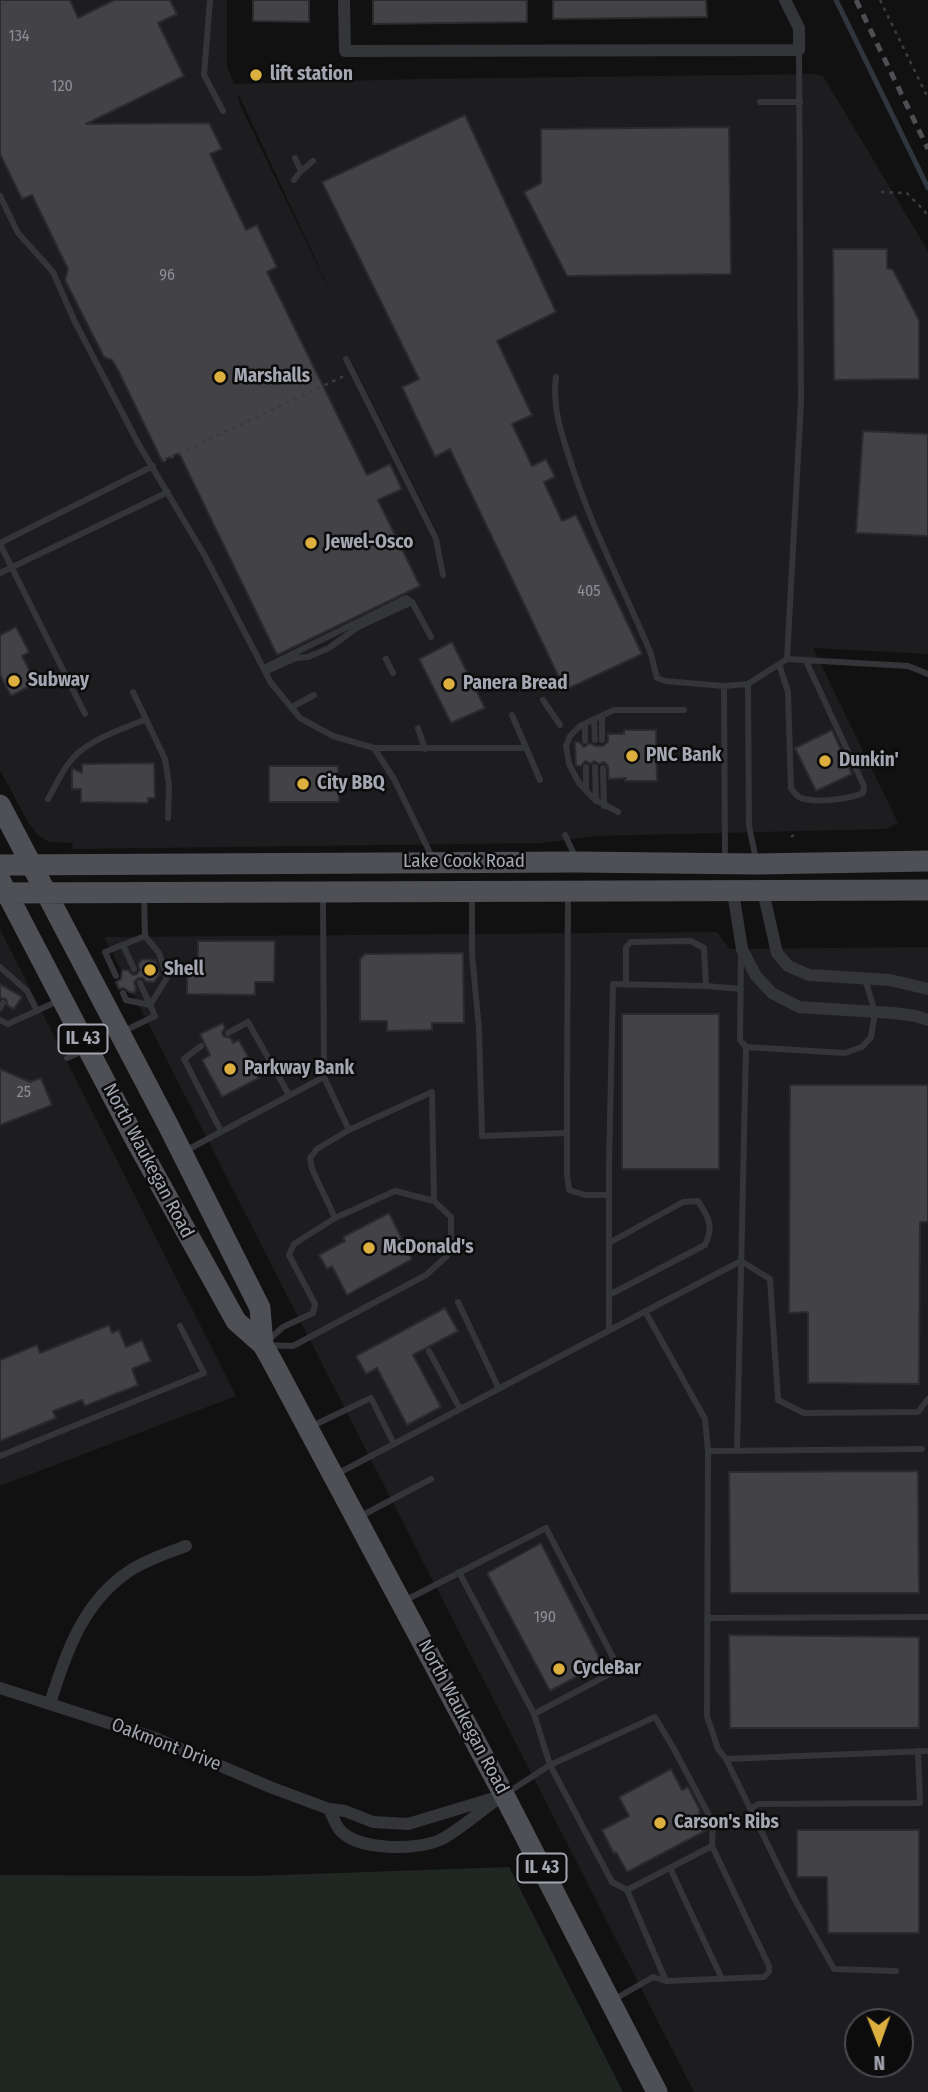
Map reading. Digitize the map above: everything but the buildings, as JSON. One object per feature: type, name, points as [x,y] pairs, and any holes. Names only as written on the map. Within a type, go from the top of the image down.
[{"type":"main road","name":"IL 43","points":[[0,805],[45,892]]},
{"type":"main road","name":"Lake Cook Road","points":[[0,865],[577,862],[729,877],[760,877],[928,861]]},
{"type":"main road","name":"Lake Cook Road","points":[[2,888],[45,892],[568,892],[729,877],[760,877],[928,890]]},
{"type":"main road","name":"North Waukegan Road","points":[[2,888],[135,1139],[236,1321],[263,1345],[504,1794],[657,2092]]},
{"type":"main road","name":"North Waukegan Road","points":[[45,892],[182,1152],[260,1308],[263,1345]]},
{"type":"street","points":[[344,0],[345,51],[799,50],[799,28],[785,0]]},
{"type":"street","points":[[729,877],[741,949],[756,976],[772,993],[799,1007],[916,1016],[928,1020]]},
{"type":"street","points":[[760,877],[777,953],[788,966],[809,975],[890,980],[928,989]]},
{"type":"street","points":[[50,1703],[66,1653],[77,1629],[108,1587],[148,1560],[186,1546]]},
{"type":"street","name":"Oakmont Drive","points":[[0,1688],[155,1738],[270,1787],[373,1822],[408,1824],[504,1794]]},
{"type":"street","points":[[329,1809],[340,1830],[362,1843],[383,1847],[420,1846],[440,1840],[504,1794]]},
{"type":"lane","points":[[210,0],[204,75],[222,111]]},
{"type":"lane","points":[[787,659],[802,402],[799,50]]},
{"type":"lane","points":[[760,102],[800,102]]},
{"type":"lane","points":[[295,158],[301,170]]},
{"type":"lane","points":[[294,180],[301,170],[313,161]]},
{"type":"lane","points":[[0,196],[18,233],[53,272],[74,320],[139,444],[205,556],[271,683],[300,718],[333,736],[374,748],[526,748]]},
{"type":"lane","points":[[346,359],[436,539],[443,575]]},
{"type":"lane","points":[[556,377],[554,393],[562,437],[586,509],[651,654],[657,678],[723,686],[747,684],[787,659],[908,666],[928,674]]},
{"type":"lane","points":[[85,714],[0,543],[153,466]]},
{"type":"lane","points":[[0,573],[168,492]]},
{"type":"lane","points":[[266,670],[405,598],[412,602],[431,637]]},
{"type":"lane","points":[[266,670],[329,648],[358,627],[412,602]]},
{"type":"lane","points":[[386,659],[393,673]]},
{"type":"lane","points":[[779,664],[788,692],[791,788],[797,796],[818,799],[845,798],[863,793],[864,786],[806,661]]},
{"type":"lane","points":[[747,684],[749,826],[760,877]]},
{"type":"lane","points":[[723,686],[729,877]]},
{"type":"lane","points":[[134,692],[165,759],[169,785],[168,818]]},
{"type":"lane","points":[[292,706],[314,695]]},
{"type":"lane","points":[[543,700],[560,725]]},
{"type":"lane","points":[[618,812],[596,801],[579,783],[569,764],[566,746],[570,736],[580,726],[614,710],[684,710]]},
{"type":"lane","points":[[512,715],[540,780]]},
{"type":"lane","points":[[594,719],[598,740],[602,716]]},
{"type":"lane","points":[[48,799],[72,759],[80,751],[114,732],[146,719]]},
{"type":"lane","points":[[585,724],[585,741]]},
{"type":"lane","points":[[418,728],[425,749]]},
{"type":"lane","points":[[374,748],[394,779],[434,863]]},
{"type":"lane","points":[[586,767],[586,791]]},
{"type":"lane","points":[[596,801],[599,768],[604,806]]},
{"type":"lane","points":[[565,835],[577,862]]},
{"type":"lane","points":[[144,892],[145,936],[159,953],[167,978],[150,1005]]},
{"type":"lane","points":[[323,892],[324,1077],[349,1130]]},
{"type":"lane","points":[[472,892],[472,954],[479,1029],[482,1136],[567,1133]]},
{"type":"lane","points":[[568,892],[569,1190],[585,1195],[609,1195]]},
{"type":"lane","points":[[116,976],[105,952],[145,936]]},
{"type":"lane","points":[[626,985],[626,947],[631,942],[691,941],[705,948],[706,986]]},
{"type":"lane","points":[[123,945],[134,969]]},
{"type":"lane","points":[[737,1451],[746,1047],[740,1040],[741,949]]},
{"type":"lane","points":[[1,970],[27,991],[37,1011]]},
{"type":"lane","points":[[746,1047],[845,1053],[862,1047],[871,1037],[875,1012],[865,979]]},
{"type":"lane","points":[[11,991],[16,982]]},
{"type":"lane","points":[[119,1033],[155,1016],[140,983]]},
{"type":"lane","points":[[609,1331],[613,984],[741,989]]},
{"type":"lane","points":[[123,993],[126,1000],[150,1005]]},
{"type":"lane","points":[[0,1020],[8,1024],[62,999]]},
{"type":"lane","points":[[228,1033],[248,1022],[289,1096]]},
{"type":"lane","points":[[201,1046],[184,1059],[221,1131]]},
{"type":"lane","points":[[67,1058],[88,1049]]},
{"type":"lane","points":[[182,1152],[324,1077]]},
{"type":"lane","points":[[335,1217],[312,1169],[310,1157],[317,1149],[349,1130],[432,1092],[434,1201]]},
{"type":"lane","points":[[395,1191],[434,1201],[451,1217],[451,1239],[447,1256],[426,1275],[293,1346],[263,1345],[283,1327],[313,1313],[315,1304],[289,1255],[294,1244],[335,1217],[395,1191]]},
{"type":"lane","points":[[609,1243],[683,1202],[698,1201],[708,1217],[710,1233],[705,1245],[609,1295]]},
{"type":"lane","points":[[334,1476],[741,1261]]},
{"type":"lane","points":[[741,1261],[770,1279],[778,1400],[804,1413],[918,1412],[928,1399]]},
{"type":"lane","points":[[458,1302],[499,1389]]},
{"type":"lane","points":[[645,1311],[705,1419],[708,1451],[708,1716],[718,1749],[726,1759],[793,1896],[834,1969],[896,1971]]},
{"type":"lane","points":[[0,1456],[204,1373],[180,1326]]},
{"type":"lane","points":[[429,1351],[460,1409]]},
{"type":"lane","points":[[308,1429],[371,1398],[394,1444]]},
{"type":"lane","points":[[708,1451],[922,1449]]},
{"type":"lane","points":[[356,1518],[432,1479]]},
{"type":"lane","points":[[401,1602],[546,1528],[619,1669],[534,1714]]},
{"type":"lane","points":[[459,1572],[534,1714],[550,1765],[612,1882],[627,1890],[666,1980]]},
{"type":"lane","points":[[708,1618],[928,1617]]},
{"type":"lane","points":[[504,1794],[550,1765],[655,1717],[713,1823],[712,1846],[769,1966],[769,1972],[764,1977],[666,1980],[653,1978],[610,2001]]},
{"type":"lane","points":[[750,1809],[758,1804],[920,1803],[918,1751]]},
{"type":"lane","points":[[726,1759],[928,1751]]},
{"type":"lane","points":[[627,1890],[712,1846]]},
{"type":"lane","points":[[670,1868],[722,1979]]},
{"type":"path","points":[[880,0],[928,98]]},
{"type":"path","points":[[881,192],[907,193],[928,216]]},
{"type":"path","points":[[153,466],[353,372]]},
{"type":"path","points":[[790,837],[797,833]]},
{"type":"shaded area","points":[[0,0],[227,0],[227,67],[234,84],[418,79],[823,76],[928,251],[928,654],[813,648],[898,823],[886,829],[596,836],[543,843],[73,849],[72,843],[49,842],[38,835],[29,824],[0,770]],"holes":[[[239,95],[339,310],[240,105]]]},
{"type":"shaded area","points":[[0,929],[236,1396],[0,1486]]},
{"type":"shaded area","points":[[717,932],[730,949],[928,947],[928,2092],[694,2092],[104,937]]},
{"type":"shaded area","points":[[509,1867],[623,2092],[0,2092],[0,1875],[252,1876]]},
{"type":"waterway","points":[[836,0],[928,188]]},
{"type":"railway","points":[[856,0],[928,149]]},
{"type":"place","name":"lift station","points":[[256,75]]},
{"type":"place","name":"Marshalls","points":[[220,377]]},
{"type":"place","name":"Jewel-Osco","points":[[311,543]]},
{"type":"place","name":"Subway","points":[[14,681]]},
{"type":"place","name":"Panera Bread","points":[[449,684]]},
{"type":"place","name":"PNC Bank","points":[[632,756]]},
{"type":"place","name":"Dunkin'","points":[[825,761]]},
{"type":"place","name":"City BBQ","points":[[303,784]]},
{"type":"place","name":"Shell","points":[[150,970]]},
{"type":"place","name":"Parkway Bank","points":[[230,1069]]},
{"type":"place","name":"McDonald's","points":[[369,1248]]},
{"type":"place","name":"CycleBar","points":[[559,1669]]},
{"type":"place","name":"Carson's Ribs","points":[[660,1823]]}]
